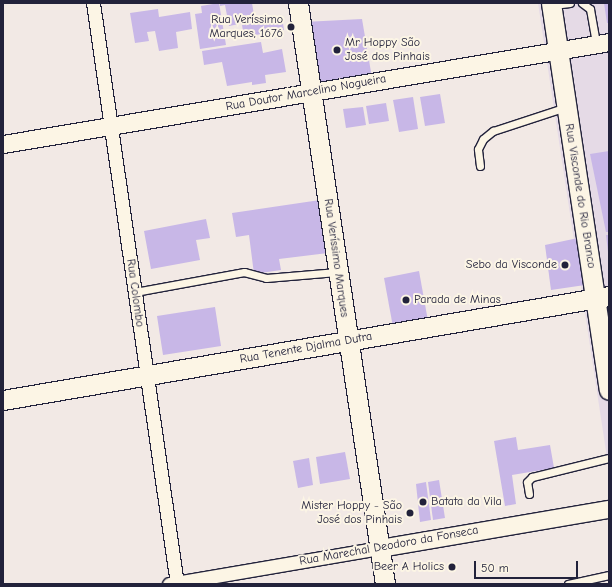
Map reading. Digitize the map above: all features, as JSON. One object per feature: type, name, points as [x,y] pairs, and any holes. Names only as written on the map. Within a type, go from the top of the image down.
[{"type":"main road","name":"Rua Veríssimo Marques","points":[[298,3],[385,584]]},
{"type":"main road","name":"Rua Visconde do Rio Branco","points":[[551,4],[566,107],[602,297],[609,390]]},
{"type":"main road","name":"Rua Tenente Djalma Dutra","points":[[3,400],[602,297]]},
{"type":"street","name":"Rua Colombo","points":[[93,3],[147,375],[174,584]]},
{"type":"street","name":"Rua Doutor Marcelino Nogueira","points":[[3,144],[602,43]]},
{"type":"street","name":"Rua Marechal Deodoro da Fonseca","points":[[174,584],[609,509]]},
{"type":"lane","points":[[551,4],[570,3]]},
{"type":"lane","points":[[582,3],[590,9],[602,43]]},
{"type":"lane","points":[[480,166],[478,149],[483,139],[493,131],[566,107]]},
{"type":"lane","points":[[135,292],[244,272],[266,278],[338,272]]},
{"type":"lane","points":[[529,494],[527,482],[532,477],[609,458]]},
{"type":"lane","points":[[568,584],[609,575]]},
{"type":"shaded area","points":[[538,3],[609,3],[609,471]]},
{"type":"building","points":[[219,3],[226,45],[200,49],[195,14],[202,13],[201,6]]},
{"type":"building","points":[[220,3],[252,3],[255,21],[229,26],[225,5],[220,6]]},
{"type":"building","points":[[604,3],[609,3],[609,23],[607,23]]},
{"type":"building","points":[[158,9],[159,17],[190,12],[192,29],[176,32],[178,48],[159,51],[155,31],[147,32],[149,41],[135,43],[130,13]]},
{"type":"building","points":[[282,17],[284,30],[244,37],[242,25]]},
{"type":"building","name":"Mr Hoppy São José dos Pinhais","points":[[362,19],[372,78],[311,89],[304,22]]},
{"type":"building","points":[[261,42],[263,53],[282,49],[286,72],[265,75],[266,83],[252,85],[252,82],[227,86],[222,62],[204,65],[202,51]]},
{"type":"building","points":[[440,94],[445,123],[425,126],[420,97]]},
{"type":"building","points":[[413,97],[418,129],[399,132],[393,100]]},
{"type":"building","points":[[386,103],[389,121],[369,124],[366,106]]},
{"type":"building","points":[[363,107],[366,125],[346,128],[343,109]]},
{"type":"building","points":[[609,151],[609,232],[606,232],[590,154]]},
{"type":"building","points":[[320,200],[328,253],[279,259],[281,270],[254,274],[249,235],[236,237],[232,213]]},
{"type":"building","points":[[206,219],[210,238],[196,240],[200,260],[151,269],[144,231]]},
{"type":"building","points":[[606,235],[609,235],[608,252]]},
{"type":"building","name":"Sebo da Visconde","points":[[578,238],[585,285],[551,290],[545,245]]},
{"type":"building","name":"Parada de Minas","points":[[419,271],[428,321],[393,327],[384,278]]},
{"type":"building","points":[[215,307],[221,346],[163,355],[157,316]]},
{"type":"building","points":[[516,437],[518,450],[550,445],[554,468],[512,475],[516,504],[505,506],[494,441]]},
{"type":"building","points":[[345,452],[350,479],[320,484],[316,457]]},
{"type":"building","points":[[309,458],[313,485],[298,488],[293,461]]},
{"type":"building","points":[[439,480],[445,518],[433,520],[428,482]]},
{"type":"building","name":"Batata da Vila","points":[[426,482],[431,520],[420,522],[416,484]]},
{"type":"place","name":"Rua Veríssimo Marques, 1676","points":[[291,27]]},
{"type":"place","name":"Mr Hoppy São José dos Pinhais","points":[[337,50]]},
{"type":"place","name":"Sebo da Visconde","points":[[565,265]]},
{"type":"place","name":"Parada de Minas","points":[[406,300]]},
{"type":"place","name":"Batata da Vila","points":[[423,502]]},
{"type":"place","name":"Mister Hoppy - São José dos Pinhais","points":[[410,513]]},
{"type":"place","name":"Beer A Holics","points":[[452,567]]}]
